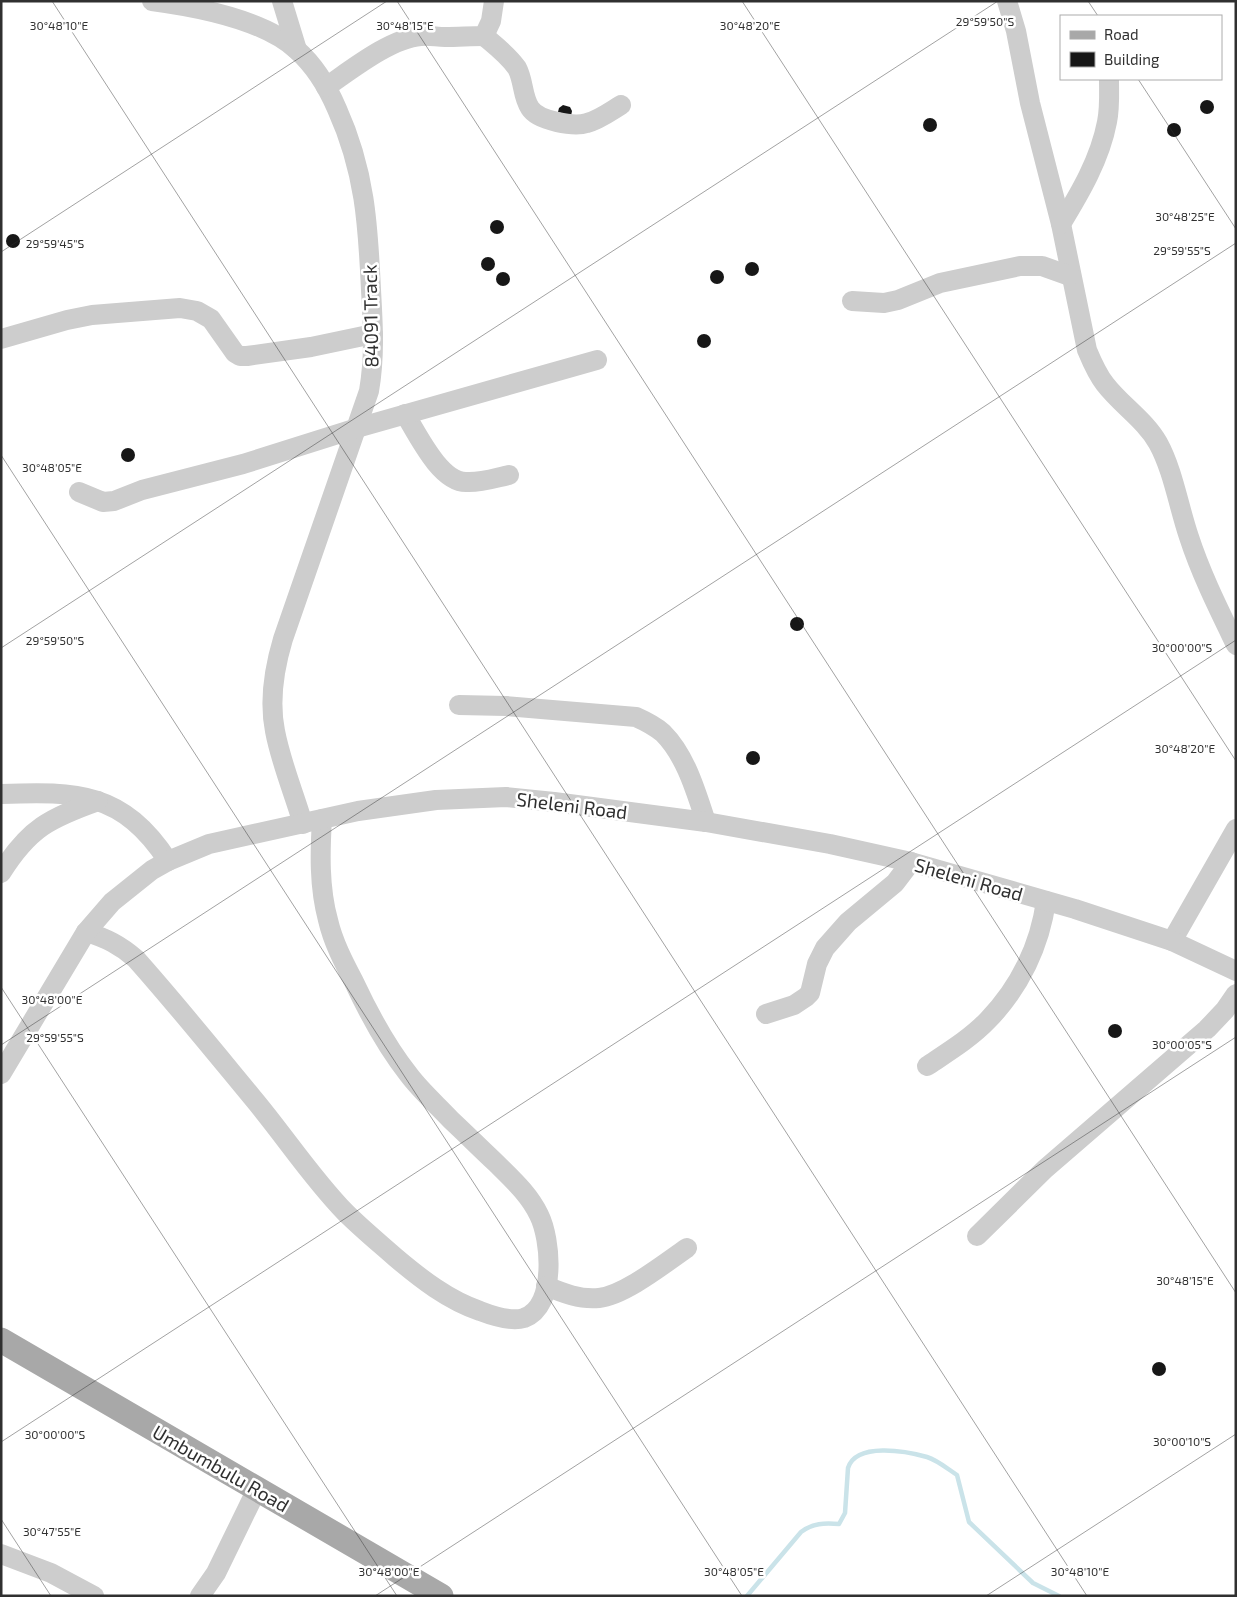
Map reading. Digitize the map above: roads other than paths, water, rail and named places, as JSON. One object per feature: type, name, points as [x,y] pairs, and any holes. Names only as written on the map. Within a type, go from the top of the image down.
[{"type":"main road","name":"Umbumbulu Road","points":[[1,1340],[440,1596]]},
{"type":"street","name":"84091 Track","points":[[152,1],[195,8],[262,27],[297,50],[316,71],[342,120],[353,148],[364,191],[373,334],[373,368],[369,391],[283,640],[274,679],[273,710],[275,730],[280,753],[303,824]]},
{"type":"street","points":[[282,1],[297,50]]},
{"type":"street","points":[[484,36],[491,21],[494,1]]},
{"type":"street","points":[[1007,1],[1016,31],[1030,103],[1060,224],[1082,336],[1094,368],[1105,384],[1139,420],[1157,442],[1164,455],[1189,539],[1212,596],[1236,646]]},
{"type":"street","points":[[326,87],[392,44],[407,38],[422,36],[484,36],[504,53],[516,68],[521,76],[527,102],[531,110],[539,117],[548,120],[585,124],[622,105]]},
{"type":"street","points":[[1060,224],[1080,192],[1103,138],[1108,120],[1109,80]]},
{"type":"street","points":[[852,301],[884,303],[898,300],[940,283],[1020,266],[1042,266],[1070,276]]},
{"type":"street","points":[[1,339],[39,327],[92,315],[180,308],[197,311],[211,319],[230,348],[240,356],[311,347],[373,334]]},
{"type":"street","points":[[79,492],[103,502],[114,501],[142,490],[244,464],[357,428],[597,360]]},
{"type":"street","points":[[405,414],[438,465],[449,477],[465,482],[480,482],[509,475]]},
{"type":"street","points":[[459,704],[636,717],[648,722],[662,733],[681,760],[696,792],[706,822]]},
{"type":"street","points":[[1,794],[62,794],[81,796],[107,804],[147,834],[168,861]]},
{"type":"street","name":"Sheleni Road","points":[[1,1074],[86,932],[124,890],[152,870],[168,861],[209,844],[367,810],[436,800],[506,797],[706,822],[830,844],[911,862],[1046,901],[1172,941],[1236,971]]},
{"type":"street","points":[[1,873],[33,833],[47,822],[62,814],[107,804]]},
{"type":"street","points":[[86,932],[108,939],[122,947],[136,959],[344,1211],[411,1271],[430,1286],[460,1303],[491,1315],[511,1319],[521,1319],[529,1316],[545,1294],[546,1286],[548,1250],[546,1232],[540,1215],[520,1187],[409,1075],[387,1044],[342,959],[328,922],[322,888],[320,843],[322,819]]},
{"type":"street","points":[[1172,941],[1236,829]]},
{"type":"street","points":[[766,1014],[794,1005],[810,993],[817,964],[825,948],[848,922],[895,883],[911,862]]},
{"type":"street","points":[[927,1066],[950,1051],[988,1021],[1003,1002],[1028,963],[1038,941],[1044,920],[1046,901]]},
{"type":"street","points":[[977,1236],[1045,1169],[1207,1028],[1225,1010],[1236,994]]},
{"type":"street","points":[[546,1286],[583,1298],[599,1298],[610,1295],[644,1276],[687,1248]]},
{"type":"street","points":[[200,1596],[216,1574],[257,1489]]},
{"type":"street","points":[[1,1554],[51,1573],[94,1596]]},
{"type":"waterway","points":[[747,1596],[801,1532],[819,1524],[839,1524],[845,1513],[848,1468],[853,1460],[861,1454],[883,1450],[927,1457],[939,1462],[957,1475],[969,1522],[1033,1583],[1059,1596]]}]
